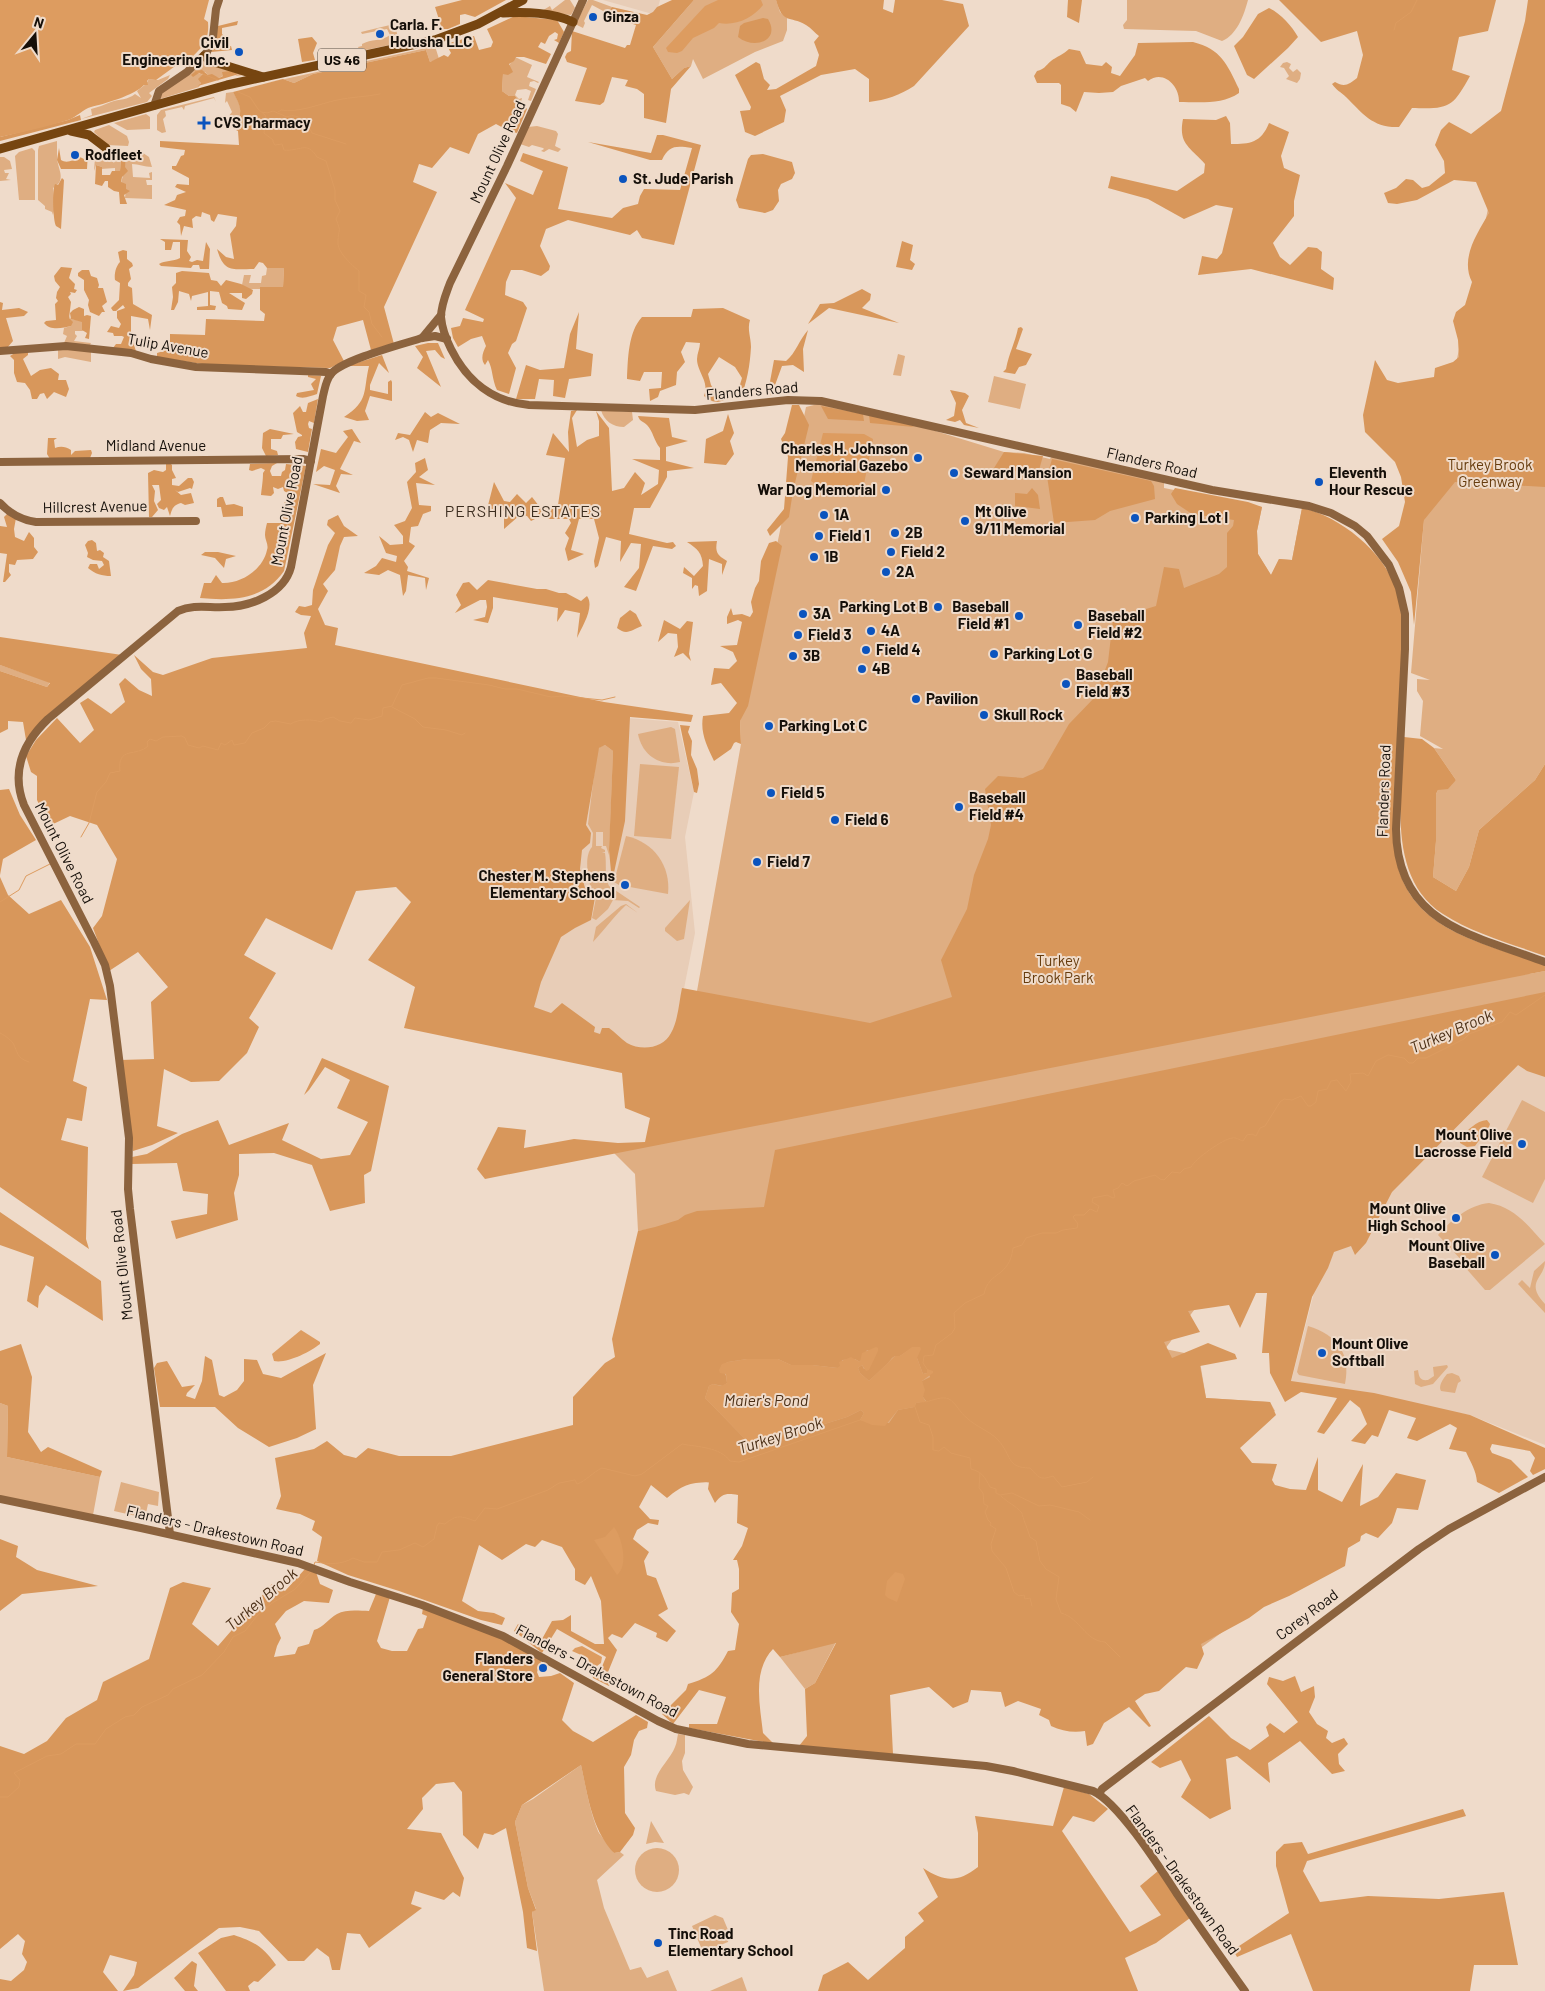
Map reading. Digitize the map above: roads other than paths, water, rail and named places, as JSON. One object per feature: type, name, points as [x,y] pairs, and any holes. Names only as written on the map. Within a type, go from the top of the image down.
[{"type":"main road","name":"US 46","points":[[0,149],[263,77],[435,40],[500,14],[523,0]]},
{"type":"main road","points":[[500,14],[524,13],[560,16],[573,22]]},
{"type":"main road","points":[[204,56],[211,61],[263,77]]},
{"type":"main road","points":[[66,130],[88,134],[106,148]]},
{"type":"street","points":[[154,106],[159,91],[187,72],[204,56],[212,40],[216,8],[219,0]]},
{"type":"street","name":"Mount Olive Road","points":[[443,329],[441,316],[443,302],[450,283],[504,173],[583,0]]},
{"type":"street","name":"Mount Olive Road","points":[[422,338],[441,316]]},
{"type":"street","name":"Flanders Road","points":[[443,329],[459,364],[474,382],[488,392],[515,403],[688,410],[788,400],[821,401],[1196,487],[1305,505],[1331,513],[1349,522],[1367,536],[1386,561],[1399,588],[1405,614],[1406,644],[1396,828],[1397,851],[1403,875],[1420,903],[1441,921],[1467,933],[1545,962]]},
{"type":"street","points":[[331,374],[336,369],[350,362],[422,338],[434,336],[446,339]]},
{"type":"street","name":"Tulip Avenue","points":[[0,351],[34,347],[72,346],[131,353],[151,359],[196,367],[326,372],[331,374]]},
{"type":"street","name":"Mount Olive Road","points":[[170,1534],[131,1218],[128,1189],[129,1138],[110,986],[105,965],[94,942],[27,813],[20,792],[18,771],[26,747],[44,724],[178,611],[192,607],[223,607],[247,604],[270,594],[284,582],[290,571],[324,391],[331,374]]},
{"type":"street","name":"Midland Avenue","points":[[0,462],[303,459],[311,461]]},
{"type":"street","name":"Hillcrest Avenue","points":[[0,503],[12,514],[36,522],[196,521]]},
{"type":"street","name":"Corey Road","points":[[1099,1794],[1109,1783],[1247,1677],[1419,1549],[1460,1523],[1545,1476]]},
{"type":"street","name":"Flanders - Drakestown Road","points":[[0,1499],[286,1559],[350,1582],[422,1604],[503,1636],[672,1728],[748,1744],[996,1768],[1042,1778],[1099,1794],[1113,1808],[1147,1850],[1245,1991]]},
{"type":"water","points":[[0,0],[209,0],[204,19],[208,22],[208,30],[205,42],[184,65],[178,64],[156,80],[149,79],[147,81],[148,85],[144,85],[140,89],[119,99],[88,108],[68,120],[0,137]]},
{"type":"water","points":[[718,0],[761,0],[763,5],[744,20],[725,24],[719,23],[714,28],[693,38],[682,51],[677,53],[668,52],[666,48],[705,6]]},
{"type":"water","points":[[823,433],[864,434],[873,439],[864,484],[860,492],[811,481]]},
{"type":"water","points":[[1487,1120],[1490,1124],[1489,1127],[1475,1146],[1467,1147],[1460,1143],[1460,1138],[1469,1129],[1479,1122]]},
{"type":"water","points":[[301,1330],[320,1342],[320,1344],[304,1354],[291,1359],[274,1361],[272,1354]]},
{"type":"water","name":"Maier's Pond","points":[[876,1347],[878,1351],[869,1370],[866,1371],[862,1365],[858,1368],[860,1373],[869,1381],[895,1356],[900,1356],[912,1347],[920,1347],[921,1349],[917,1358],[923,1374],[927,1373],[927,1369],[933,1371],[922,1381],[925,1390],[923,1397],[926,1402],[916,1403],[915,1407],[898,1410],[885,1426],[872,1425],[860,1420],[864,1413],[861,1410],[847,1417],[754,1446],[705,1398],[709,1386],[713,1384],[721,1386],[727,1383],[726,1374],[720,1373],[719,1370],[722,1364],[728,1362],[747,1359],[778,1359],[791,1365],[837,1368],[840,1366],[839,1362],[851,1357],[860,1362],[862,1353]]},
{"type":"water","points":[[614,1527],[620,1537],[623,1551],[623,1565],[617,1575],[594,1540],[605,1537]]},
{"type":"water","points":[[895,1572],[903,1574],[905,1579],[897,1602],[885,1595],[887,1581]]},
{"type":"water","points":[[582,1646],[602,1657],[601,1663],[597,1666],[590,1665],[588,1658],[572,1651]]},
{"type":"waterway","points":[[1394,30],[1396,23],[1411,12],[1417,0]]},
{"type":"waterway","points":[[195,71],[218,80]]},
{"type":"waterway","points":[[238,92],[250,97],[258,109],[265,115],[267,122],[264,133],[273,140],[275,145],[282,144],[284,150],[310,149],[317,157],[326,161],[335,190],[335,200],[340,211],[336,219],[339,229],[338,246],[346,258],[359,271],[359,291],[366,295],[364,307],[369,312],[372,324],[382,337]]},
{"type":"waterway","points":[[278,112],[281,110],[302,109],[342,99],[380,94]]},
{"type":"waterway","points":[[262,112],[273,111],[287,117],[299,117],[312,133],[346,144]]},
{"type":"waterway","points":[[81,837],[89,823],[97,792],[106,782],[110,773],[120,771],[122,758],[129,753],[144,749],[148,746],[147,742],[150,739],[156,741],[163,737],[182,736],[188,745],[218,750],[221,743],[225,745],[232,740],[234,745],[245,743],[252,733],[275,721],[291,724],[305,720],[321,722],[333,717],[340,721],[351,723],[355,718],[369,720],[382,716],[383,708],[392,706],[402,685],[428,678],[517,689],[551,697],[563,696],[602,700],[615,697]]},
{"type":"waterway","points":[[392,707],[415,719],[423,727],[446,730],[462,735],[465,733]]},
{"type":"waterway","points":[[0,902],[19,890],[26,876],[50,864]]},
{"type":"waterway","name":"Turkey Brook","points":[[927,1369],[923,1363],[924,1356],[933,1355],[936,1345],[952,1333],[955,1328],[954,1313],[965,1303],[984,1294],[990,1281],[1007,1265],[1013,1248],[1022,1245],[1026,1238],[1042,1233],[1056,1233],[1077,1228],[1078,1224],[1073,1217],[1075,1215],[1084,1215],[1090,1209],[1097,1212],[1099,1206],[1092,1202],[1093,1198],[1107,1195],[1115,1197],[1113,1190],[1122,1183],[1127,1186],[1134,1181],[1155,1175],[1164,1180],[1172,1172],[1180,1173],[1184,1169],[1191,1167],[1203,1155],[1228,1139],[1235,1138],[1243,1141],[1247,1135],[1252,1134],[1256,1136],[1260,1128],[1265,1126],[1280,1102],[1284,1099],[1292,1100],[1301,1096],[1308,1106],[1311,1106],[1316,1102],[1318,1091],[1327,1089],[1331,1081],[1337,1080],[1346,1091],[1351,1082],[1350,1074],[1363,1073],[1368,1076],[1376,1061],[1388,1055],[1404,1058],[1409,1063],[1413,1063],[1418,1058],[1426,1058],[1464,1039],[1469,1034],[1502,1022],[1510,1012],[1516,1015],[1545,995]]},
{"type":"waterway","points":[[0,1033],[12,1042],[20,1057],[29,1062]]},
{"type":"waterway","points":[[926,1402],[941,1398],[949,1399],[965,1416],[998,1440],[1013,1463],[1017,1466],[1030,1468],[1042,1478],[1053,1476],[1062,1487],[1087,1482],[1093,1477]]},
{"type":"waterway","points":[[915,1407],[920,1422],[929,1425],[933,1437],[933,1450],[939,1451],[944,1447],[951,1453],[970,1458],[971,1469],[983,1475],[990,1487],[996,1489],[996,1493],[1000,1495],[1012,1493],[1039,1506],[1050,1505],[1079,1512],[1090,1520]]},
{"type":"waterway","name":"Turkey Brook","points":[[314,1565],[315,1562],[335,1563],[353,1558],[364,1562],[377,1562],[382,1552],[399,1550],[415,1543],[423,1547],[434,1539],[439,1523],[445,1524],[456,1517],[475,1521],[485,1508],[497,1509],[548,1490],[559,1483],[575,1480],[577,1484],[602,1468],[635,1476],[642,1474],[682,1444],[715,1450],[726,1456],[730,1461],[739,1462],[860,1420]]},
{"type":"waterway","points":[[980,1473],[979,1488],[983,1493],[984,1504],[988,1506],[985,1512],[991,1523],[990,1525],[996,1529],[991,1544],[992,1551],[1006,1568],[1014,1592],[1019,1596],[1024,1595],[1025,1599],[1030,1598],[1032,1606]]},
{"type":"waterway","points":[[1001,1496],[1022,1513],[1030,1537],[1036,1541],[1040,1561],[1046,1569],[1059,1577],[1056,1599],[1061,1613],[1073,1620],[1092,1638],[1105,1642],[1120,1657]]},
{"type":"waterway","name":"Turkey Brook","points":[[0,1797],[8,1797],[19,1787],[20,1780],[14,1773],[47,1756],[61,1754],[76,1744],[95,1744],[106,1729],[125,1717],[134,1715],[142,1707],[168,1695],[173,1689],[202,1675],[224,1652],[233,1637],[245,1631],[257,1616],[272,1603],[294,1590],[312,1571]]},
{"type":"place","name":"Ginza","points":[[593,17]]},
{"type":"place","name":"Carla. F. Holusha LLC","points":[[380,34]]},
{"type":"place","name":"Civil Engineering Inc.","points":[[239,52]]},
{"type":"place","name":"CVS Pharmacy","points":[[204,123]]},
{"type":"place","name":"Rodfleet","points":[[75,155]]},
{"type":"place","name":"St. Jude Parish","points":[[623,179]]},
{"type":"place","name":"Charles H. Johnson Memorial Gazebo","points":[[918,458]]},
{"type":"place","name":"Seward Mansion","points":[[954,473]]},
{"type":"place","name":"Eleventh Hour Rescue","points":[[1319,482]]},
{"type":"place","name":"War Dog Memorial","points":[[886,490]]},
{"type":"place","name":"1A","points":[[824,515]]},
{"type":"place","name":"Parking Lot I","points":[[1135,518]]},
{"type":"place","name":"Mt Olive 9/11 Memorial","points":[[965,521]]},
{"type":"place","name":"2B","points":[[895,533]]},
{"type":"place","name":"Field 1","points":[[819,536]]},
{"type":"place","name":"Field 2","points":[[891,552]]},
{"type":"place","name":"1B","points":[[814,557]]},
{"type":"place","name":"2A","points":[[886,572]]},
{"type":"place","name":"Parking Lot B","points":[[938,607]]},
{"type":"place","name":"3A","points":[[803,614]]},
{"type":"place","name":"Baseball Field #1","points":[[1019,616]]},
{"type":"place","name":"Baseball Field #2","points":[[1078,625]]},
{"type":"place","name":"4A","points":[[871,631]]},
{"type":"place","name":"Field 3","points":[[798,635]]},
{"type":"place","name":"Field 4","points":[[866,650]]},
{"type":"place","name":"Parking Lot G","points":[[994,654]]},
{"type":"place","name":"3B","points":[[793,656]]},
{"type":"place","name":"4B","points":[[862,669]]},
{"type":"place","name":"Baseball Field #3","points":[[1066,684]]},
{"type":"place","name":"Pavilion","points":[[916,699]]},
{"type":"place","name":"Skull Rock","points":[[984,715]]},
{"type":"place","name":"Parking Lot C","points":[[769,726]]},
{"type":"place","name":"Field 5","points":[[771,793]]},
{"type":"place","name":"Baseball Field #4","points":[[959,807]]},
{"type":"place","name":"Field 6","points":[[835,820]]},
{"type":"place","name":"Field 7","points":[[757,862]]},
{"type":"place","name":"Chester M. Stephens Elementary School","points":[[625,885]]},
{"type":"place","name":"Mount Olive Lacrosse Field","points":[[1522,1144]]},
{"type":"place","name":"Mount Olive High School","points":[[1456,1218]]},
{"type":"place","name":"Mount Olive Baseball","points":[[1495,1255]]},
{"type":"place","name":"Mount Olive Softball","points":[[1322,1353]]},
{"type":"place","name":"Flanders General Store","points":[[543,1668]]},
{"type":"place","name":"Tinc Road Elementary School","points":[[658,1943]]},
{"type":"district","name":"PERSHING ESTATES","points":[[523,511]]},
{"type":"park label","name":"Turkey Brook Greenway","points":[[1490,474]]},
{"type":"park label","name":"Turkey Brook Park","points":[[1058,970]]}]
